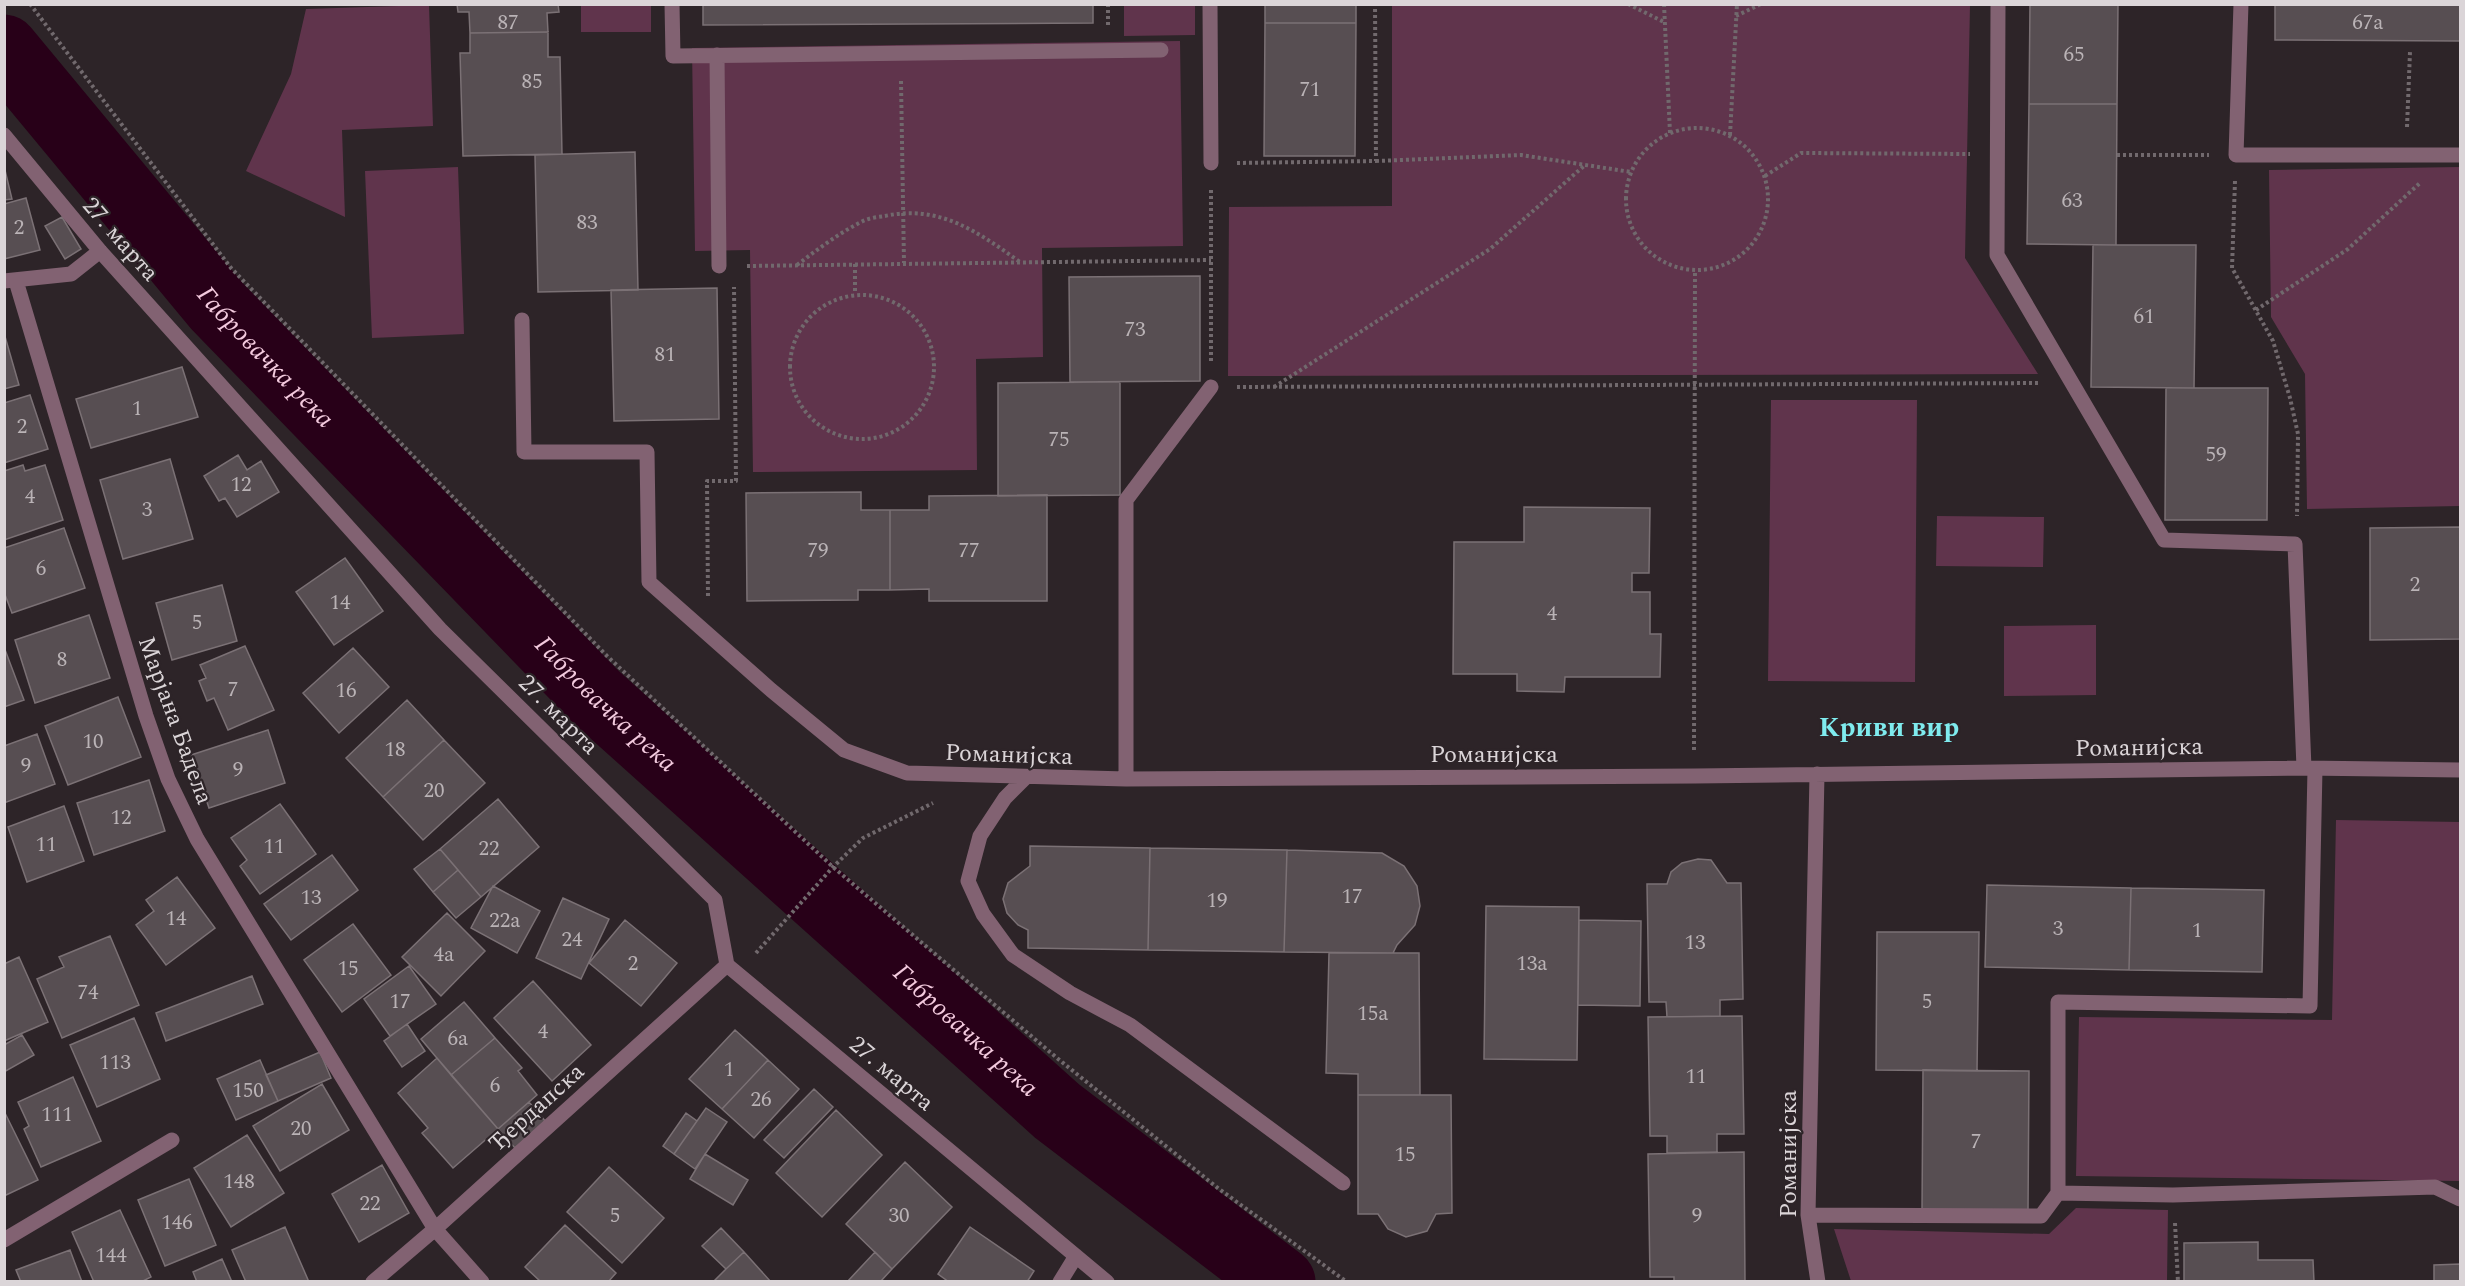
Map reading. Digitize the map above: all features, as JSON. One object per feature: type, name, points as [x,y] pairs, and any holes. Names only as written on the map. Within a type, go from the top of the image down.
[{"type":"street","points":[[672,4],[673,56],[1161,50]]},
{"type":"street","points":[[1210,4],[1211,163]]},
{"type":"street","points":[[1808,1215],[2041,1216],[2058,1192],[2058,1002],[2310,1006],[2310,768],[2295,544],[2164,540],[1997,255],[1998,4]]},
{"type":"street","points":[[2241,4],[2236,155],[2455,155]]},
{"type":"street","points":[[717,55],[727,266]]},
{"type":"street","name":"27. марта","points":[[4,135],[100,251],[440,629],[715,900],[727,965],[1107,1281]]},
{"type":"street","points":[[10,281],[71,274],[100,251]]},
{"type":"street","name":"Марјана Бадела","points":[[10,281],[146,716],[168,779],[197,839],[435,1229],[482,1281]]},
{"type":"street","name":"Романијска","points":[[522,320],[525,452],[647,452],[649,582],[844,750],[907,773],[1126,779],[1695,776],[2310,768],[2460,770]]},
{"type":"street","points":[[1126,779],[1126,500],[1211,387]]},
{"type":"street","name":"Романијска","points":[[1817,774],[1808,1215],[1818,1281]]},
{"type":"street","points":[[1025,778],[1005,798],[980,836],[968,881],[983,914],[1013,955],[1070,993],[1130,1025],[1343,1183]]},
{"type":"street","name":"Ђердапска","points":[[373,1281],[435,1229],[727,965]]},
{"type":"street","points":[[4,1240],[172,1140]]},
{"type":"street","points":[[2058,1192],[2173,1195],[2435,1187],[2460,1199]]},
{"type":"street","points":[[1060,1281],[1076,1256]]},
{"type":"path","points":[[30,4],[231,268],[607,657],[833,867],[1057,1058],[1210,1182],[1347,1281]]},
{"type":"path","points":[[1374,4],[1376,161]]},
{"type":"path","points":[[1628,4],[1664,22]]},
{"type":"path","points":[[1664,4],[1670,134]]},
{"type":"path","points":[[1730,135],[1737,4]]},
{"type":"path","points":[[1736,16],[1761,4]]},
{"type":"path","points":[[2406,155],[2410,52]]},
{"type":"path","points":[[901,53],[904,263]]},
{"type":"path","points":[[1700,128],[1730,135],[1751,153],[1765,176],[1769,203],[1762,230],[1745,252],[1722,267],[1695,271],[1668,265],[1645,249],[1630,226],[1626,199],[1631,172],[1647,149],[1670,134],[1700,128]]},
{"type":"path","points":[[1765,176],[1801,153],[1997,154]]},
{"type":"path","points":[[1631,172],[1521,155],[1376,161],[1211,163],[1211,387],[1694,386],[2071,382]]},
{"type":"path","points":[[2117,155],[2236,155],[2232,268],[2273,340],[2290,398],[2298,434],[2295,544]]},
{"type":"path","points":[[2256,310],[2348,249],[2455,155]]},
{"type":"path","points":[[1273,387],[1490,249],[1585,165]]},
{"type":"path","points":[[796,265],[831,239],[865,220],[903,212],[943,216],[982,235],[1021,262]]},
{"type":"path","points":[[708,634],[706,481],[736,481],[727,266],[1211,260]]},
{"type":"path","points":[[855,264],[855,294]]},
{"type":"path","points":[[1695,271],[1695,776]]},
{"type":"path","points":[[855,294],[881,296],[904,307],[922,324],[933,347],[935,372],[929,396],[915,417],[897,431],[875,438],[852,439],[830,433],[811,419],[797,401],[790,379],[790,356],[797,334],[810,315],[831,301],[855,294]]},
{"type":"path","points":[[776,931],[833,867],[863,838],[927,805],[939,802]]},
{"type":"path","points":[[2173,1195],[2178,1281]]},
{"type":"shaded area","points":[[429,5],[433,126],[342,130],[345,217],[246,171],[291,74],[306,9]]},
{"type":"shaded area","points":[[581,5],[651,5],[651,32],[581,32]]},
{"type":"shaded area","points":[[1124,5],[1195,5],[1195,35],[1124,36]]},
{"type":"shaded area","points":[[1392,5],[1970,5],[1965,258],[2038,374],[1228,376],[1229,207],[1392,206]]},
{"type":"shaded area","points":[[1180,41],[1183,246],[1042,248],[1043,357],[976,359],[977,470],[753,472],[750,250],[695,251],[692,48]]},
{"type":"shaded area","points":[[458,167],[464,334],[372,338],[365,171]]},
{"type":"shaded area","points":[[2460,167],[2460,506],[2307,509],[2305,374],[2271,317],[2269,170]]},
{"type":"shaded area","points":[[1771,400],[1917,400],[1915,682],[1768,681]]},
{"type":"shaded area","points":[[1937,516],[2044,517],[2043,567],[1936,566]]},
{"type":"shaded area","points":[[2096,625],[2096,695],[2004,696],[2004,626]]},
{"type":"shaded area","points":[[2336,820],[2460,822],[2460,1181],[2076,1176],[2079,1017],[2332,1020]]},
{"type":"shaded area","points":[[2076,1208],[2168,1210],[2167,1281],[1851,1281],[1834,1229],[2049,1234]]},
{"type":"building","points":[[457,4],[558,4],[559,12],[547,13],[548,32],[470,33],[469,12],[458,12]]},
{"type":"building","points":[[703,4],[1093,4],[1093,23],[703,25]]},
{"type":"building","points":[[1265,4],[1356,4],[1356,23],[1265,23]]},
{"type":"building","points":[[2030,4],[2118,4],[2117,104],[2029,104]]},
{"type":"building","points":[[2275,4],[2460,4],[2460,41],[2275,40]]},
{"type":"building","points":[[1265,23],[1356,23],[1355,156],[1264,156]]},
{"type":"building","points":[[548,32],[548,57],[560,57],[562,154],[463,156],[460,53],[470,53],[470,33]]},
{"type":"building","points":[[2029,104],[2117,104],[2116,245],[2027,244]]},
{"type":"building","points":[[635,152],[638,290],[538,292],[535,155]]},
{"type":"building","points":[[4,166],[12,199],[4,200]]},
{"type":"building","points":[[26,198],[40,250],[4,259],[4,204]]},
{"type":"building","points":[[62,217],[81,249],[65,259],[45,226]]},
{"type":"building","points":[[2093,245],[2196,245],[2194,388],[2091,387]]},
{"type":"building","points":[[1200,276],[1200,381],[1070,382],[1069,277]]},
{"type":"building","points":[[717,288],[719,419],[614,421],[611,290]]},
{"type":"building","points":[[4,333],[19,385],[4,389]]},
{"type":"building","points":[[182,367],[198,417],[91,448],[76,399]]},
{"type":"building","points":[[1120,382],[1120,495],[998,496],[998,383]]},
{"type":"building","points":[[2166,388],[2268,388],[2267,520],[2165,520]]},
{"type":"building","points":[[30,395],[48,449],[4,463],[4,403]]},
{"type":"building","points":[[238,455],[247,470],[261,461],[279,492],[237,517],[225,498],[219,501],[204,476]]},
{"type":"building","points":[[170,459],[193,539],[123,559],[100,480]]},
{"type":"building","points":[[23,465],[25,471],[45,465],[63,520],[4,540],[4,471]]},
{"type":"building","points":[[861,492],[861,510],[890,510],[890,590],[858,590],[858,600],[747,601],[746,493]]},
{"type":"building","points":[[1047,495],[1047,601],[929,601],[929,589],[890,590],[890,510],[929,510],[929,496]]},
{"type":"building","points":[[1524,507],[1650,508],[1649,573],[1632,573],[1632,592],[1650,592],[1650,634],[1661,634],[1660,677],[1565,677],[1564,692],[1517,691],[1517,674],[1453,674],[1454,542],[1524,542]]},
{"type":"building","points":[[2460,527],[2460,639],[2370,640],[2370,528]]},
{"type":"building","points":[[64,528],[85,588],[12,613],[4,592],[4,548]]},
{"type":"building","points":[[345,558],[383,611],[334,645],[296,592]]},
{"type":"building","points":[[222,585],[237,641],[172,660],[156,603]]},
{"type":"building","points":[[89,615],[110,678],[35,703],[15,640]]},
{"type":"building","points":[[245,646],[274,710],[228,730],[214,698],[207,701],[199,681],[206,678],[200,665]]},
{"type":"building","points":[[4,647],[24,700],[4,707]]},
{"type":"building","points":[[353,648],[389,687],[339,733],[303,693]]},
{"type":"building","points":[[118,697],[141,757],[68,785],[45,726]]},
{"type":"building","points":[[407,700],[444,740],[383,797],[346,758]]},
{"type":"building","points":[[268,730],[285,783],[209,808],[191,755]]},
{"type":"building","points":[[37,734],[55,784],[4,803],[4,746]]},
{"type":"building","points":[[444,740],[485,783],[423,840],[383,797]]},
{"type":"building","points":[[149,780],[165,831],[94,855],[77,803]]},
{"type":"building","points":[[498,799],[539,847],[481,897],[440,849]]},
{"type":"building","points":[[280,804],[316,854],[260,894],[240,866],[247,860],[231,838]]},
{"type":"building","points":[[64,806],[84,861],[27,882],[8,827]]},
{"type":"building","points":[[1030,846],[1150,848],[1148,950],[1028,948],[1028,930],[1018,925],[1007,913],[1003,899],[1008,883],[1030,866]]},
{"type":"building","points":[[1150,848],[1287,850],[1284,952],[1148,950]]},
{"type":"building","points":[[440,849],[458,870],[433,892],[414,869]]},
{"type":"building","points":[[1287,850],[1382,853],[1404,866],[1417,886],[1420,906],[1415,925],[1393,953],[1284,952]]},
{"type":"building","points":[[332,855],[358,890],[291,940],[264,904]]},
{"type":"building","points":[[1698,859],[1711,860],[1727,883],[1741,883],[1743,999],[1720,1000],[1720,1016],[1667,1017],[1666,1002],[1649,1002],[1647,884],[1667,884],[1671,872],[1682,863]]},
{"type":"building","points":[[458,870],[481,897],[456,918],[433,892]]},
{"type":"building","points":[[177,877],[215,928],[166,965],[136,925],[154,911],[146,900]]},
{"type":"building","points":[[1987,885],[2131,888],[2129,970],[1985,967]]},
{"type":"building","points":[[493,886],[540,911],[517,953],[471,928]]},
{"type":"building","points":[[2131,888],[2264,890],[2262,972],[2129,970]]},
{"type":"building","points":[[563,898],[609,919],[581,979],[536,958]]},
{"type":"building","points":[[1486,906],[1579,907],[1577,1060],[1484,1059]]},
{"type":"building","points":[[447,913],[485,951],[441,996],[402,957]]},
{"type":"building","points":[[625,920],[677,963],[641,1006],[589,963]]},
{"type":"building","points":[[1579,920],[1641,921],[1640,1006],[1578,1005]]},
{"type":"building","points":[[353,924],[391,975],[342,1012],[304,960]]},
{"type":"building","points":[[1877,932],[1979,932],[1977,1071],[1876,1070]]},
{"type":"building","points":[[110,936],[139,1005],[62,1038],[37,979],[64,967],[59,957]]},
{"type":"building","points":[[1329,953],[1419,953],[1420,1095],[1358,1095],[1358,1074],[1326,1073]]},
{"type":"building","points":[[19,957],[48,1022],[4,1041],[4,964]]},
{"type":"building","points":[[409,966],[436,1004],[390,1036],[364,999]]},
{"type":"building","points":[[252,976],[263,1004],[166,1041],[156,1013]]},
{"type":"building","points":[[533,981],[591,1045],[552,1081],[494,1018]]},
{"type":"building","points":[[464,1002],[495,1038],[451,1075],[421,1039]]},
{"type":"building","points":[[1742,1016],[1744,1134],[1717,1134],[1717,1152],[1667,1153],[1667,1136],[1650,1136],[1648,1017]]},
{"type":"building","points":[[134,1018],[160,1079],[97,1107],[70,1045]]},
{"type":"building","points":[[407,1024],[425,1051],[402,1067],[384,1041]]},
{"type":"building","points":[[735,1030],[768,1060],[722,1109],[689,1079]]},
{"type":"building","points":[[22,1035],[34,1055],[4,1072],[4,1045]]},
{"type":"building","points":[[495,1038],[522,1068],[518,1071],[537,1095],[498,1129],[451,1075]]},
{"type":"building","points":[[320,1052],[331,1078],[278,1101],[266,1075]]},
{"type":"building","points":[[437,1058],[498,1129],[453,1168],[422,1133],[428,1128],[398,1093]]},
{"type":"building","points":[[260,1060],[278,1101],[236,1120],[217,1079]]},
{"type":"building","points":[[768,1060],[799,1089],[754,1138],[722,1109]]},
{"type":"building","points":[[1923,1070],[2029,1071],[2028,1212],[1922,1211]]},
{"type":"building","points":[[73,1077],[101,1141],[41,1167],[24,1129],[29,1126],[18,1102]]},
{"type":"building","points":[[322,1084],[349,1130],[280,1171],[253,1126]]},
{"type":"building","points":[[814,1089],[833,1107],[784,1158],[764,1140]]},
{"type":"building","points":[[1358,1095],[1451,1095],[1452,1213],[1436,1214],[1427,1231],[1406,1237],[1388,1229],[1378,1214],[1358,1214]]},
{"type":"building","points":[[529,1102],[546,1122],[515,1148],[498,1129]]},
{"type":"building","points":[[706,1108],[727,1122],[695,1169],[674,1154]]},
{"type":"building","points":[[836,1110],[882,1155],[822,1217],[776,1173]]},
{"type":"building","points":[[4,1111],[38,1180],[4,1196]]},
{"type":"building","points":[[686,1113],[697,1121],[674,1154],[663,1146]]},
{"type":"building","points":[[247,1135],[284,1193],[231,1227],[194,1168]]},
{"type":"building","points":[[1744,1152],[1745,1282],[1674,1282],[1674,1277],[1650,1277],[1648,1154]]},
{"type":"building","points":[[705,1154],[748,1180],[733,1205],[690,1179]]},
{"type":"building","points":[[905,1162],[952,1207],[892,1269],[846,1224]]},
{"type":"building","points":[[382,1165],[409,1213],[359,1242],[332,1194]]},
{"type":"building","points":[[609,1167],[664,1218],[622,1263],[567,1212]]},
{"type":"building","points":[[189,1179],[216,1245],[165,1266],[138,1200]]},
{"type":"building","points":[[120,1210],[151,1277],[141,1282],[94,1282],[72,1232]]},
{"type":"building","points":[[565,1225],[616,1273],[608,1282],[541,1282],[525,1267]]},
{"type":"building","points":[[285,1227],[309,1282],[246,1282],[232,1250]]},
{"type":"building","points":[[970,1227],[1034,1271],[1027,1282],[949,1282],[938,1274]]},
{"type":"building","points":[[721,1228],[744,1252],[726,1269],[702,1246]]},
{"type":"building","points":[[2258,1242],[2258,1260],[2313,1260],[2314,1282],[2184,1282],[2184,1243]]},
{"type":"building","points":[[70,1250],[82,1282],[21,1282],[16,1270]]},
{"type":"building","points":[[744,1252],[771,1282],[713,1282],[726,1269]]},
{"type":"building","points":[[875,1252],[892,1269],[880,1282],[847,1282]]},
{"type":"building","points":[[222,1259],[232,1282],[197,1282],[193,1272]]},
{"type":"building","points":[[2460,1264],[2460,1282],[2434,1282],[2434,1265]]},
{"type":"waterway","name":"Габровачка река","points":[[4,49],[217,306],[596,697],[1057,1111],[1281,1282]]},
{"type":"district","name":"Криви вир","points":[[1889,727]]}]
